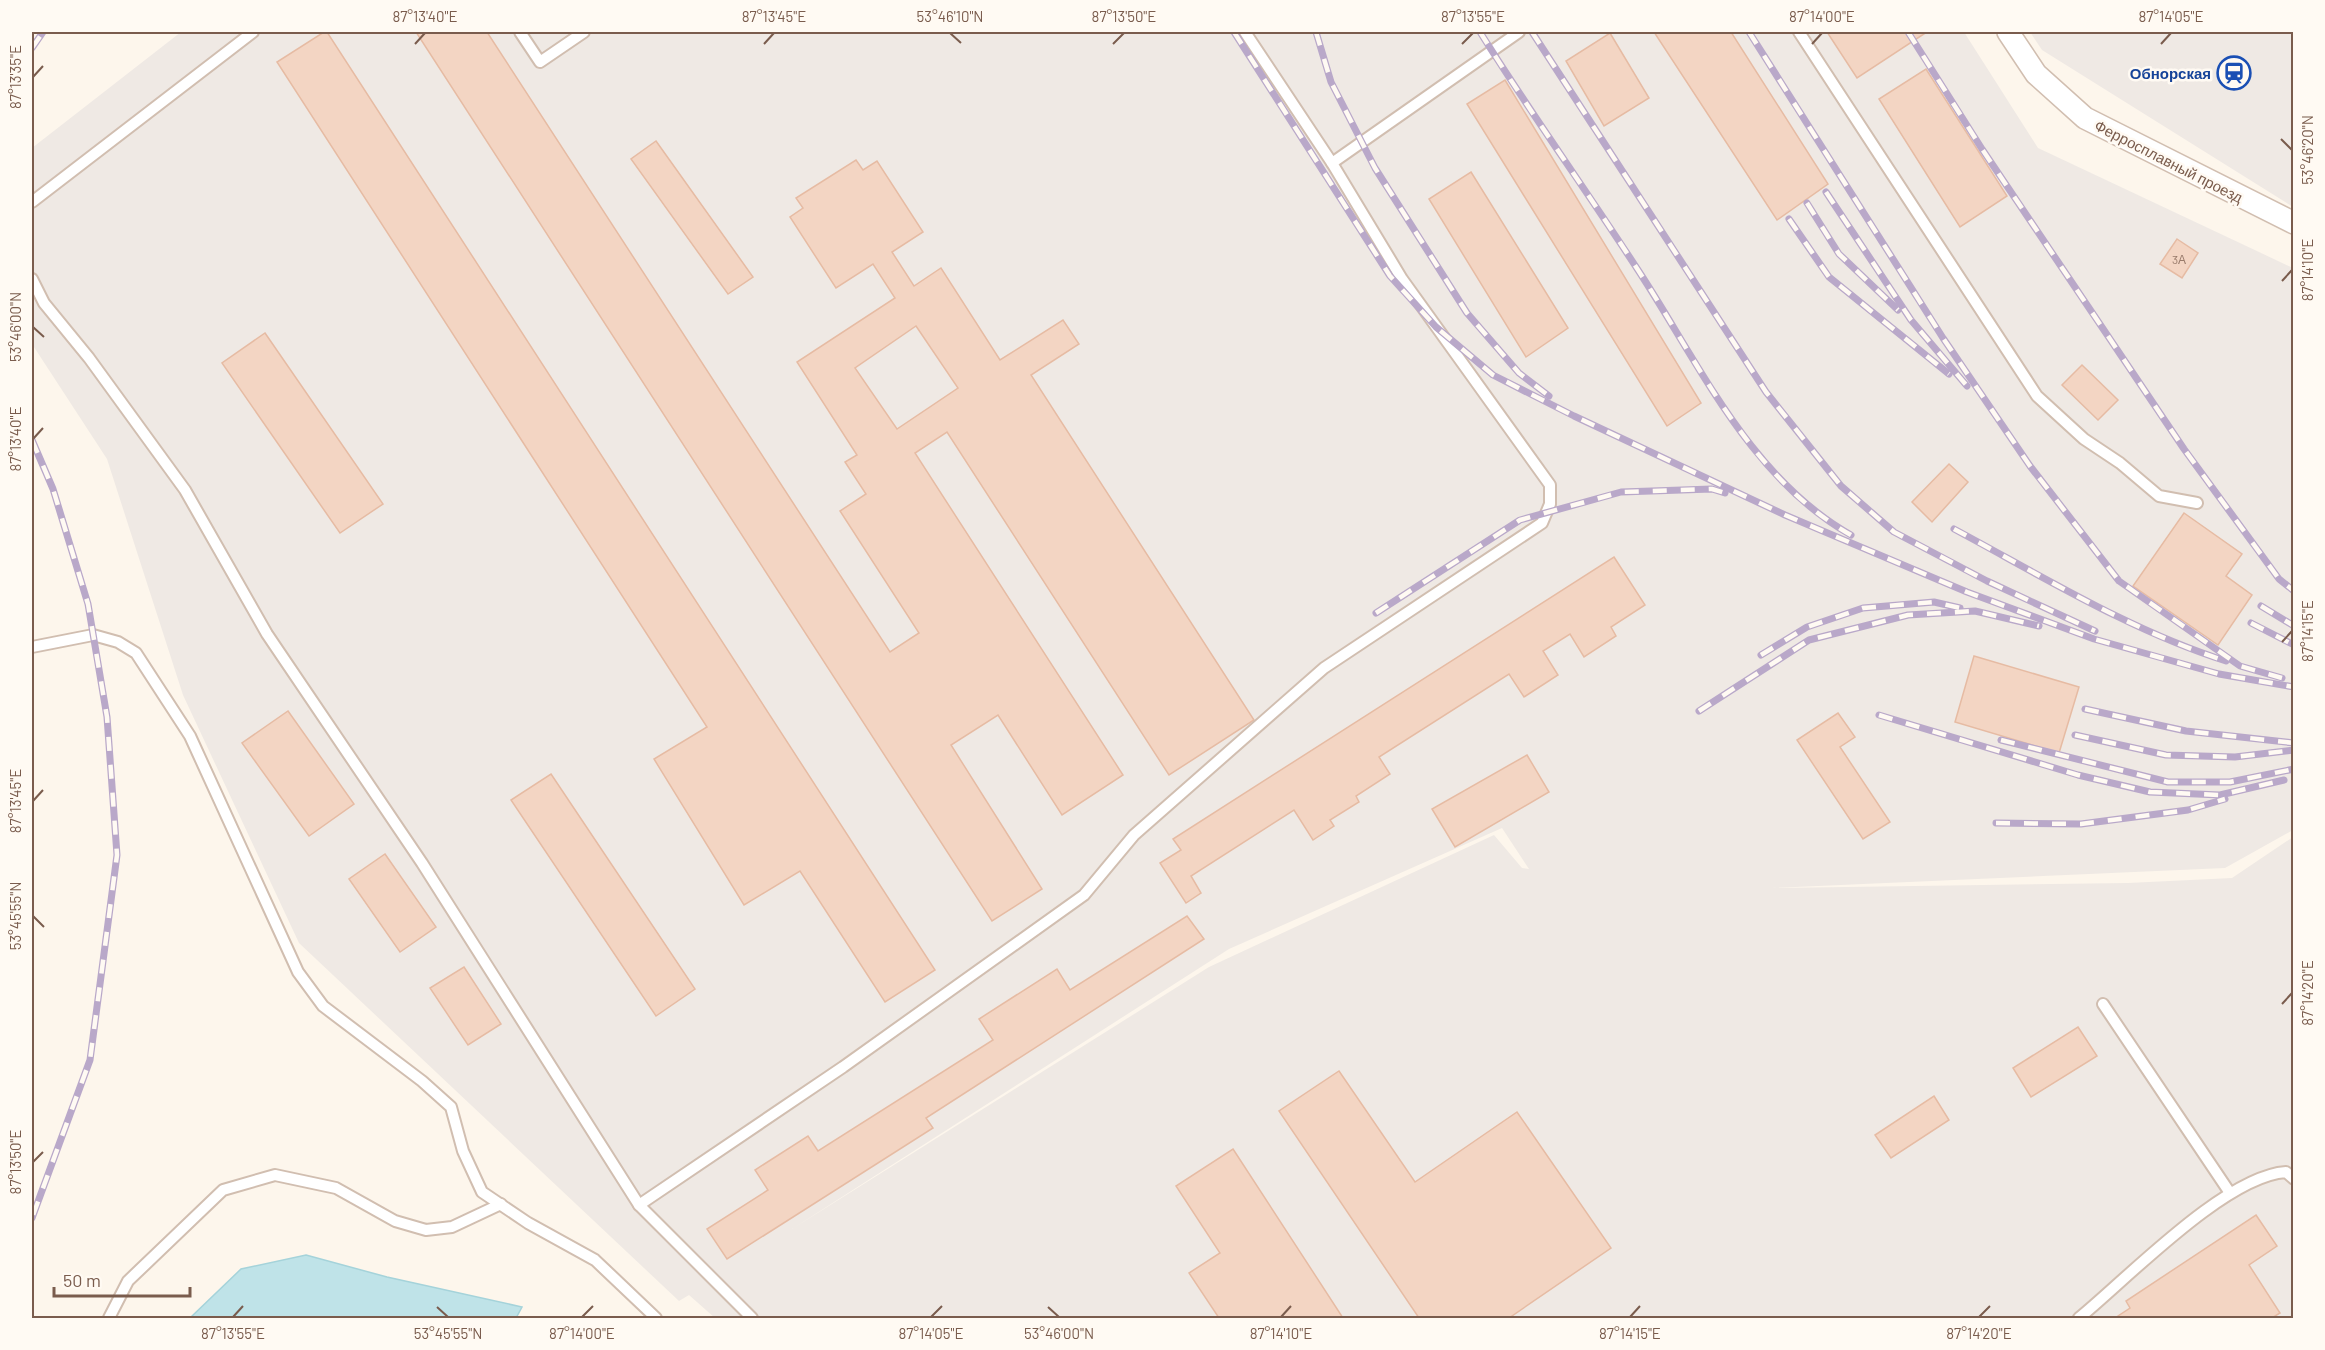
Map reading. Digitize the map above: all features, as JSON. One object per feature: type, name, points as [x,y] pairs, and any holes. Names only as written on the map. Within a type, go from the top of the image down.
[{"type":"street","name":"Ферросплавный проезд","points":[[2008,32],[2036,74],[2085,118],[2294,223]]},
{"type":"lane","points":[[32,202],[254,32]]},
{"type":"lane","points":[[520,32],[540,62],[584,32]]},
{"type":"lane","points":[[639,1205],[843,1067],[1084,895],[1134,835],[1324,668],[1542,523],[1550,504],[1550,486],[1402,279],[1332,163],[1245,32]]},
{"type":"lane","points":[[1332,163],[1519,32]]},
{"type":"lane","points":[[1799,32],[2037,396],[2084,440],[2120,463],[2159,496],[2197,503]]},
{"type":"lane","points":[[32,279],[44,303],[89,358],[185,490],[267,634],[422,863],[639,1205],[752,1318]]},
{"type":"lane","points":[[32,647],[93,635],[118,642],[136,653],[190,736],[298,972],[323,1006],[422,1081],[451,1107],[463,1152],[482,1192],[528,1223],[595,1260],[656,1318]]},
{"type":"lane","points":[[2103,1004],[2230,1193]]},
{"type":"lane","points":[[2079,1318],[2157,1249],[2230,1193],[2276,1173],[2286,1172],[2294,1179]]},
{"type":"lane","points":[[109,1318],[128,1281],[223,1190],[275,1175],[336,1188],[395,1221],[426,1230],[452,1227],[501,1204]]},
{"type":"shaded area","points":[[181,32],[1964,32],[2038,148],[2293,268],[2293,830],[2225,868],[1771,888],[2128,883],[2232,878],[2293,837],[2293,1318],[715,1318],[689,1295],[679,1301],[299,943],[183,695],[107,459],[32,344],[32,148]],"holes":[[[1502,828],[1529,869],[1522,868],[1494,835],[1209,967],[792,1229],[1229,949]]]},
{"type":"shaded area","points":[[2030,32],[2293,32],[2293,207],[2042,50]]},
{"type":"water","points":[[306,1255],[387,1277],[522,1307],[516,1318],[190,1318],[241,1269]]},
{"type":"building","points":[[327,32],[935,970],[885,1002],[800,871],[744,905],[654,759],[707,727],[277,62]]},
{"type":"building","points":[[416,32],[487,32],[890,652],[919,633],[840,511],[866,494],[845,462],[857,455],[797,362],[895,298],[873,264],[836,288],[790,217],[803,208],[796,198],[856,160],[863,170],[877,161],[923,232],[892,252],[914,286],[941,268],[1000,360],[1063,320],[1079,344],[1031,375],[1254,720],[1169,775],[947,432],[915,453],[1123,775],[1062,815],[998,715],[951,745],[1042,889],[992,921]],"holes":[[[916,326],[958,388],[897,429],[855,368]]]},
{"type":"building","points":[[1654,32],[1731,32],[1828,184],[1777,220]]},
{"type":"building","points":[[1827,32],[1927,32],[1857,78]]},
{"type":"building","points":[[1610,33],[1649,98],[1604,126],[1566,61]]},
{"type":"building","points":[[1926,69],[2007,196],[1960,227],[1879,99]]},
{"type":"building","points":[[1505,80],[1701,403],[1667,426],[1467,104]]},
{"type":"building","points":[[656,141],[753,277],[728,294],[631,159]]},
{"type":"building","points":[[1471,172],[1568,328],[1526,357],[1429,199]]},
{"type":"building","points":[[2177,239],[2198,253],[2182,278],[2160,264]]},
{"type":"building","points":[[265,333],[383,504],[340,533],[222,363]]},
{"type":"building","points":[[2082,365],[2118,400],[2098,420],[2062,385]]},
{"type":"building","points":[[1949,464],[1968,482],[1932,522],[1912,502]]},
{"type":"building","points":[[2184,513],[2242,554],[2226,576],[2252,595],[2218,645],[2133,586]]},
{"type":"building","points":[[1614,557],[1645,605],[1611,627],[1616,636],[1584,657],[1570,634],[1543,651],[1558,675],[1524,697],[1509,674],[1379,757],[1390,774],[1356,796],[1359,802],[1330,820],[1334,826],[1313,840],[1294,810],[1191,876],[1201,893],[1186,903],[1160,863],[1181,850],[1173,839]]},
{"type":"building","points":[[1974,656],[2079,687],[2059,753],[1955,722]]},
{"type":"building","points":[[288,711],[354,804],[309,836],[242,743]]},
{"type":"building","points":[[1838,713],[1855,737],[1840,747],[1890,822],[1863,839],[1797,740]]},
{"type":"building","points":[[1527,755],[1549,792],[1455,847],[1432,809]]},
{"type":"building","points":[[551,774],[695,989],[656,1016],[511,800]]},
{"type":"building","points":[[385,854],[436,927],[400,952],[349,879]]},
{"type":"building","points":[[1187,916],[1204,939],[926,1118],[933,1128],[727,1259],[707,1229],[768,1190],[755,1170],[808,1136],[818,1151],[993,1040],[979,1019],[1057,969],[1070,990]]},
{"type":"building","points":[[464,967],[501,1024],[468,1045],[430,988]]},
{"type":"building","points":[[2078,1027],[2097,1056],[2031,1097],[2013,1068]]},
{"type":"building","points":[[1339,1071],[1415,1182],[1517,1112],[1611,1248],[1509,1318],[1419,1318],[1279,1111]]},
{"type":"building","points":[[1934,1096],[1949,1120],[1891,1158],[1875,1135]]},
{"type":"building","points":[[1233,1149],[1343,1318],[1219,1318],[1189,1273],[1220,1253],[1176,1186]]},
{"type":"building","points":[[2256,1215],[2277,1246],[2249,1265],[2280,1313],[2272,1318],[2115,1318],[2130,1308],[2126,1301]]},
{"type":"railway","points":[[32,48],[43,32]]},
{"type":"railway","points":[[1234,32],[1390,276],[1436,327],[1493,375],[1574,416],[1785,515],[1967,592],[2094,639],[2219,674],[2294,687]]},
{"type":"railway","points":[[1316,32],[1331,82],[1375,168],[1467,313],[1519,373],[1549,396]]},
{"type":"railway","points":[[1480,32],[1638,270],[1706,380],[1755,451],[1784,483],[1815,511],[1851,535]]},
{"type":"railway","points":[[1532,32],[1766,392],[1841,486],[1894,532],[1987,581],[2095,631]]},
{"type":"railway","points":[[1749,32],[1943,338],[2030,466],[2119,581],[2240,666],[2282,678]]},
{"type":"railway","points":[[1908,32],[1982,149],[2184,449],[2279,579],[2294,591]]},
{"type":"railway","points":[[1826,192],[1911,320],[1967,386]]},
{"type":"railway","points":[[1807,203],[1839,254],[1898,310]]},
{"type":"railway","points":[[1789,219],[1829,277],[1949,374]]},
{"type":"railway","points":[[32,440],[53,489],[88,604],[107,717],[117,855],[90,1060],[32,1218]]},
{"type":"railway","points":[[1376,613],[1520,520],[1621,492],[1712,489],[1725,493]]},
{"type":"railway","points":[[1954,529],[2121,618],[2191,649],[2226,661]]},
{"type":"railway","points":[[1761,655],[1807,627],[1863,608],[1934,602],[1960,608]]},
{"type":"railway","points":[[2261,606],[2294,626]]},
{"type":"railway","points":[[1699,711],[1809,640],[1908,615],[1975,611],[2039,626]]},
{"type":"railway","points":[[2251,623],[2294,645]]},
{"type":"railway","points":[[2085,709],[2186,731],[2294,743]]},
{"type":"railway","points":[[1879,715],[2078,775],[2150,792],[2220,795],[2284,780]]},
{"type":"railway","points":[[2075,735],[2166,755],[2235,757],[2294,750]]},
{"type":"railway","points":[[2001,740],[2168,782],[2230,782],[2294,769]]},
{"type":"railway","points":[[1996,823],[2081,824],[2188,810],[2225,799]]},
{"type":"place","name":"Обнорская","points":[[2234,73]]}]
